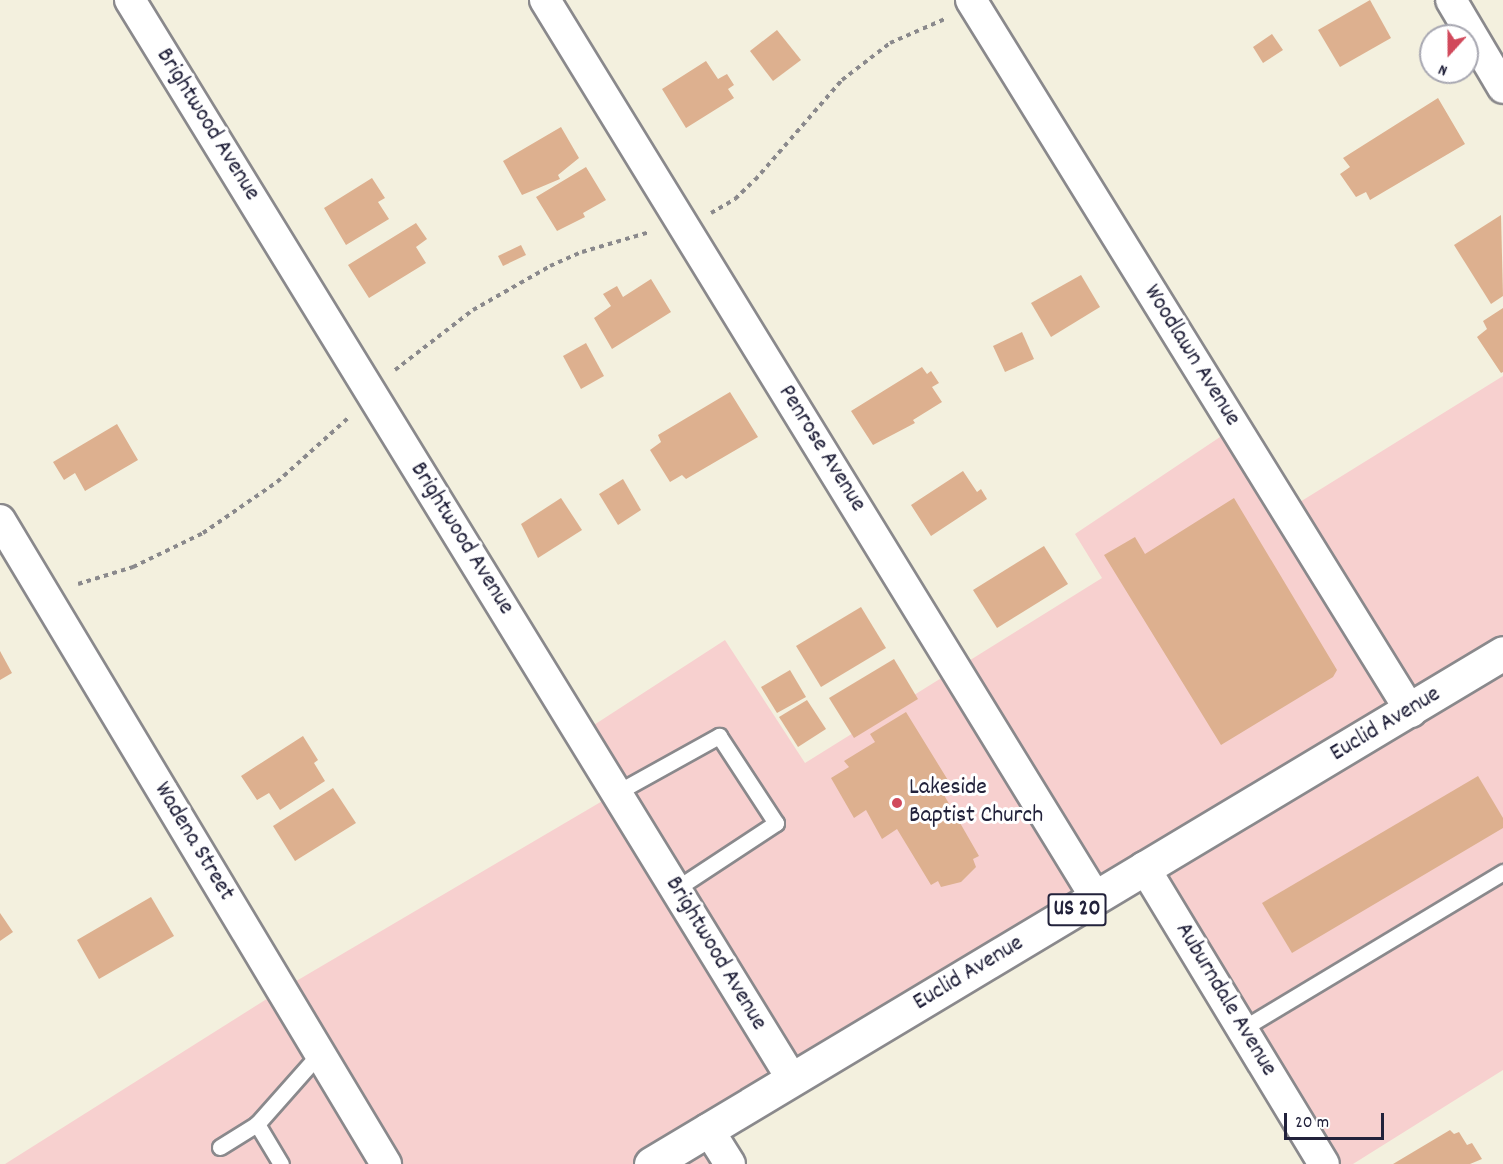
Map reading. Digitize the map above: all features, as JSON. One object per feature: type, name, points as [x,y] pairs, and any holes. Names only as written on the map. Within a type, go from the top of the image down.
[{"type":"main road","name":"Euclid Avenue","points":[[651,1164],[1144,867],[1411,712],[1503,654]]},
{"type":"street","name":"Brightwood Avenue","points":[[130,0],[792,1079]]},
{"type":"street","name":"Penrose Avenue","points":[[545,0],[1096,898]]},
{"type":"street","points":[[1451,0],[1503,88]]},
{"type":"street","name":"Woodlawn Avenue","points":[[973,3],[1411,712]]},
{"type":"street","name":"Wadena Street","points":[[0,520],[386,1164]]},
{"type":"street","name":"Auburndale Avenue","points":[[1144,867],[1324,1164]]},
{"type":"street","points":[[708,1129],[730,1164]]},
{"type":"lane","points":[[616,793],[719,736],[776,823],[676,889]]},
{"type":"lane","points":[[1242,1029],[1503,873]]},
{"type":"lane","points":[[220,1147],[257,1124],[320,1054]]},
{"type":"lane","points":[[257,1124],[280,1164]]},
{"type":"path","points":[[709,214],[735,199],[755,180],[816,105],[860,65],[914,30],[973,3]]},
{"type":"path","points":[[78,584],[164,554],[241,509],[318,448],[371,393],[445,329],[516,286],[582,252],[654,231]]},
{"type":"shaded area","points":[[1503,376],[1503,1070],[1353,1164],[1324,1164],[1144,867],[709,1129],[730,1164],[5,1164],[281,990],[616,793],[580,734],[725,640],[805,763],[1102,578],[1075,534],[1235,427],[1287,510]]},
{"type":"building","points":[[1370,0],[1391,38],[1340,67],[1318,30]]},
{"type":"building","points":[[777,30],[801,60],[773,81],[750,51]]},
{"type":"building","points":[[1272,34],[1283,50],[1263,63],[1253,47]]},
{"type":"building","points":[[706,61],[718,79],[727,74],[734,85],[728,89],[734,98],[686,128],[662,89]]},
{"type":"building","points":[[1438,98],[1465,144],[1370,200],[1366,192],[1356,197],[1340,174],[1350,167],[1343,158]]},
{"type":"building","points":[[561,127],[579,158],[558,175],[560,179],[522,195],[503,161]]},
{"type":"building","points":[[586,167],[606,200],[583,213],[585,217],[557,231],[536,197]]},
{"type":"building","points":[[372,178],[385,198],[378,202],[389,219],[346,245],[324,208]]},
{"type":"building","points":[[1501,215],[1503,296],[1491,304],[1454,245]]},
{"type":"building","points":[[416,223],[427,239],[416,247],[426,263],[369,298],[348,265]]},
{"type":"building","points":[[521,245],[526,255],[503,266],[498,256]]},
{"type":"building","points":[[1081,275],[1100,307],[1051,337],[1031,303]]},
{"type":"building","points":[[651,279],[671,312],[612,349],[594,318],[611,306],[603,294],[617,286],[623,297]]},
{"type":"building","points":[[1503,308],[1503,372],[1501,373],[1477,337],[1487,329],[1483,321]]},
{"type":"building","points":[[1022,332],[1034,359],[1005,372],[993,346]]},
{"type":"building","points":[[586,343],[604,376],[581,389],[563,356]]},
{"type":"building","points":[[922,367],[927,374],[931,371],[939,383],[932,387],[942,402],[913,420],[915,423],[873,445],[851,411]]},
{"type":"building","points":[[730,392],[758,437],[686,479],[682,475],[670,482],[650,450],[661,442],[658,435]]},
{"type":"building","points":[[117,424],[138,460],[85,491],[75,473],[64,480],[53,462]]},
{"type":"building","points":[[963,471],[977,492],[981,489],[987,499],[931,536],[911,505]]},
{"type":"building","points":[[623,479],[641,510],[618,525],[599,494]]},
{"type":"building","points":[[561,498],[582,530],[538,558],[521,524]]},
{"type":"building","points":[[1234,498],[1337,670],[1333,677],[1221,745],[1104,555],[1135,537],[1145,554]]},
{"type":"building","points":[[1044,546],[1068,584],[997,628],[973,590]]},
{"type":"building","points":[[861,607],[886,648],[821,687],[796,646]]},
{"type":"building","points":[[0,651],[12,673],[0,680]]},
{"type":"building","points":[[894,659],[918,699],[854,738],[829,698]]},
{"type":"building","points":[[790,670],[806,697],[777,713],[761,687]]},
{"type":"building","points":[[807,700],[826,729],[798,747],[779,717]]},
{"type":"building","name":"Lakeside Baptist Church","points":[[906,712],[954,790],[944,795],[979,856],[973,859],[976,867],[961,882],[941,887],[938,881],[931,885],[897,829],[882,839],[866,810],[854,818],[831,778],[849,767],[844,761],[875,742],[870,734]]},
{"type":"building","points":[[303,736],[318,760],[314,763],[325,781],[280,810],[269,793],[257,800],[241,776]]},
{"type":"building","points":[[1478,776],[1503,818],[1503,828],[1292,953],[1262,903]]},
{"type":"building","points":[[333,788],[356,823],[295,861],[273,826]]},
{"type":"building","points":[[151,897],[174,936],[99,979],[77,940]]},
{"type":"building","points":[[0,913],[13,932],[0,941]]},
{"type":"building","points":[[1450,1130],[1454,1134],[1459,1132],[1467,1145],[1472,1143],[1482,1159],[1470,1164],[1393,1164]]},
{"type":"place","name":"Lakeside Baptist Church","points":[[897,803]]}]
